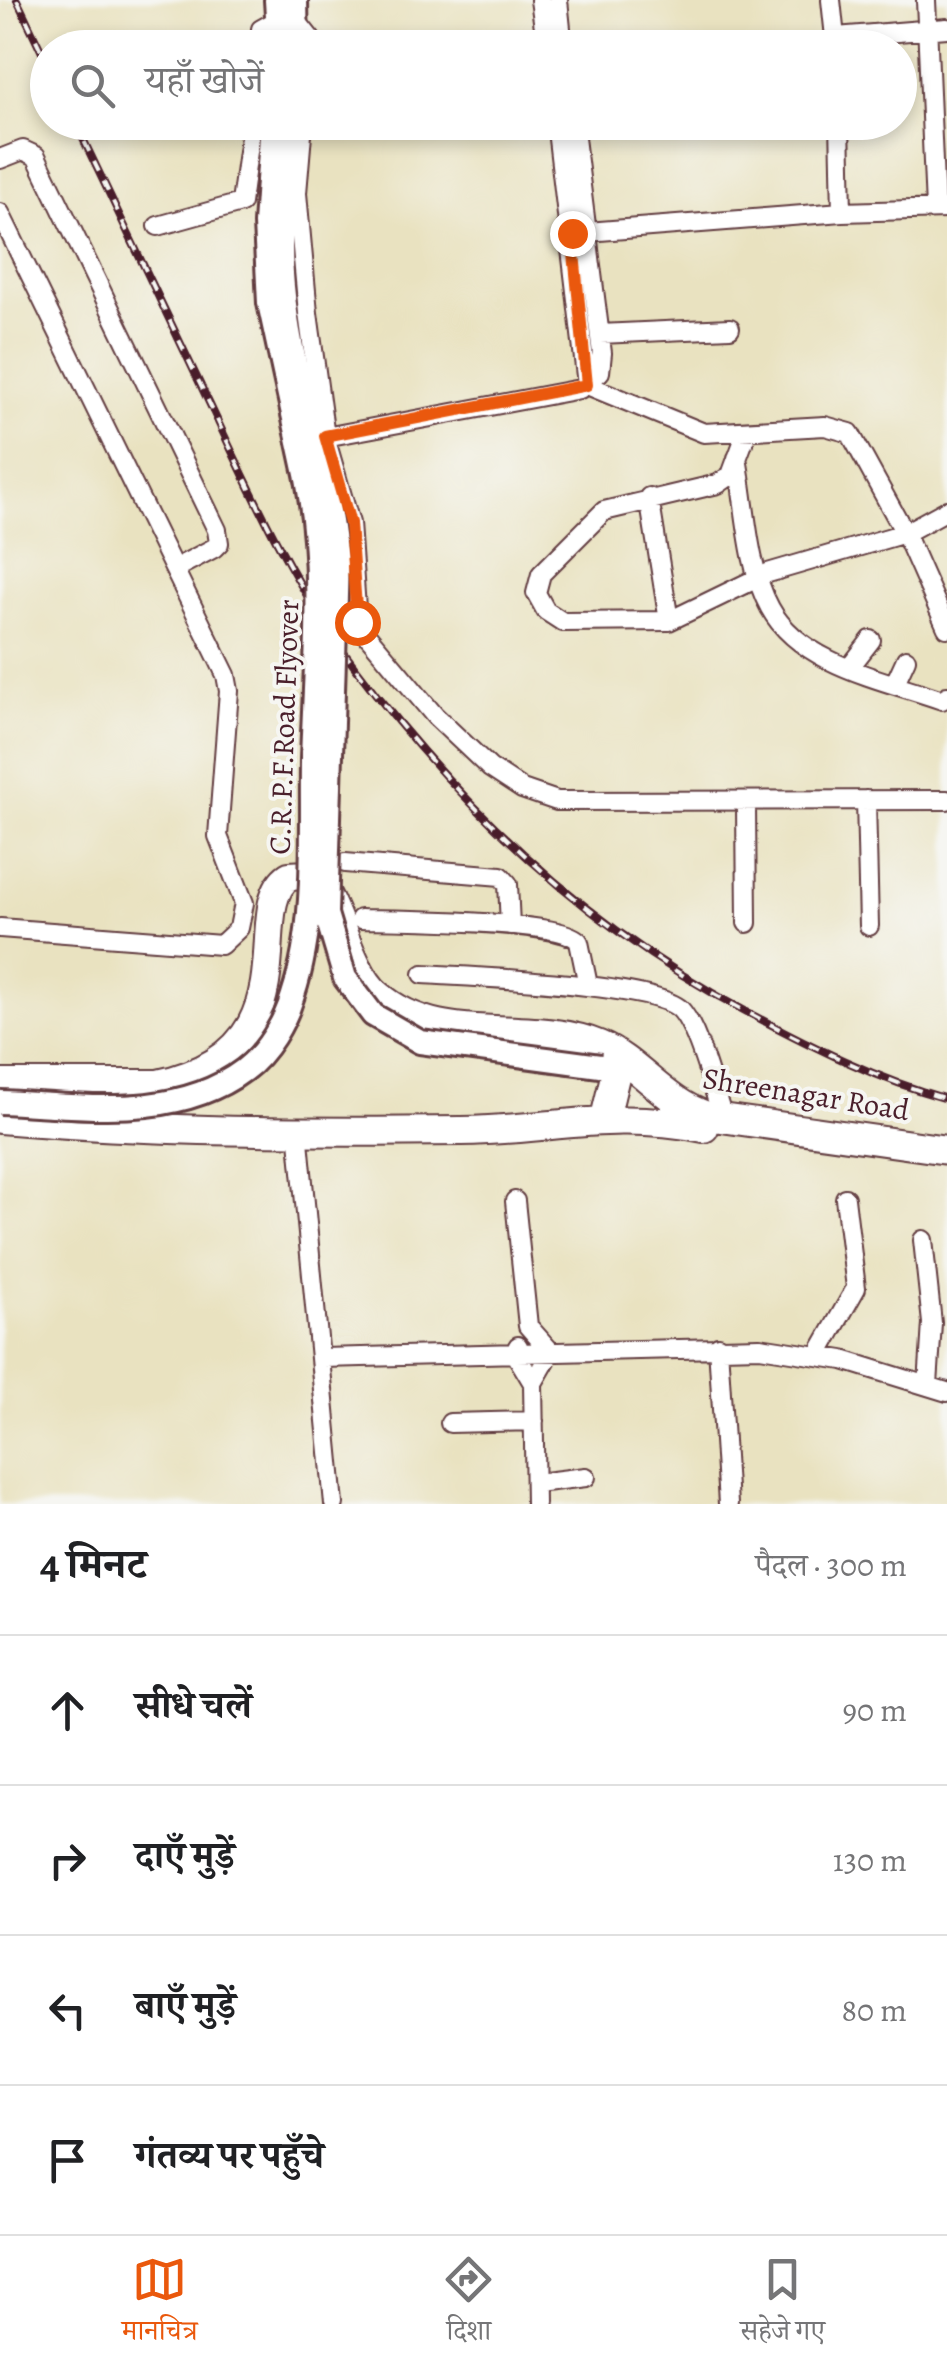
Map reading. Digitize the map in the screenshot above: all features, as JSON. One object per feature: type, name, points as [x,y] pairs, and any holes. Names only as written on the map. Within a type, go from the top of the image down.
[{"type":"highway","name":"Shreenagar Road","points":[[0,1084],[158,1084],[181,1079],[215,1062],[244,1035],[260,1010],[271,958],[275,892],[280,882],[298,875],[321,882],[348,956],[362,978],[404,1013],[454,1027],[590,1042],[619,1071],[726,1126],[947,1166]]},
{"type":"highway","points":[[604,1118],[619,1071]]},
{"type":"highway","name":"Shreenagar Road","points":[[0,1119],[131,1127],[466,1131],[604,1118],[726,1126],[947,1150]]},
{"type":"main road","points":[[288,22],[296,0]]},
{"type":"main road","name":"C.R.P.F.Road Flyover","points":[[0,1102],[126,1106],[190,1098],[246,1069],[269,1043],[294,994],[306,914],[318,533],[269,303],[265,224],[271,140]]},
{"type":"main road","name":"C.R.P.F.Road Flyover","points":[[290,140],[282,228],[283,282],[335,534],[326,914],[338,963],[364,1006],[420,1042],[619,1071]]},
{"type":"street","points":[[540,0],[544,30]]},
{"type":"street","points":[[558,0],[562,30]]},
{"type":"street","points":[[831,0],[835,30]]},
{"type":"street","points":[[587,232],[842,212],[941,209],[938,30],[926,0]]},
{"type":"street","points":[[261,30],[288,22]]},
{"type":"street","points":[[158,226],[241,203],[250,140]]},
{"type":"street","points":[[301,140],[297,193],[325,436],[350,523],[357,622],[436,716],[490,768],[522,790],[557,801],[746,804],[947,800]]},
{"type":"street","points":[[558,140],[587,385]]},
{"type":"street","points":[[575,140],[602,365],[587,385]]},
{"type":"street","points":[[840,140],[842,212]]},
{"type":"street","points":[[0,160],[23,150],[36,156],[217,530],[219,543],[214,548],[176,568]]},
{"type":"street","points":[[0,213],[8,252],[176,568],[229,691],[218,836],[244,902],[238,928],[221,945],[0,928]]},
{"type":"street","points":[[600,334],[730,328]]},
{"type":"street","points":[[325,436],[587,385],[685,427],[718,434],[825,426],[850,433],[905,533],[947,628]]},
{"type":"street","points":[[747,432],[731,474],[718,484],[650,497],[604,511],[541,574],[536,593],[546,611],[563,622],[669,622],[759,578],[905,533],[947,510]]},
{"type":"street","points":[[737,458],[759,578],[769,606],[796,639],[850,667],[945,701]]},
{"type":"street","points":[[650,497],[669,622]]},
{"type":"street","points":[[850,667],[871,640]]},
{"type":"street","points":[[895,683],[906,659]]},
{"type":"street","points":[[866,800],[869,926]]},
{"type":"street","points":[[746,804],[747,922]]},
{"type":"street","points":[[345,863],[501,876],[508,884],[510,925]]},
{"type":"street","points":[[360,919],[510,925],[575,936],[588,985]]},
{"type":"street","points":[[422,974],[588,985],[675,1005],[682,1011],[726,1126]]},
{"type":"street","points":[[298,1130],[334,1504]]},
{"type":"street","points":[[818,1356],[856,1288],[846,1198]]},
{"type":"street","points":[[515,1201],[528,1326],[515,1353]]},
{"type":"street","points":[[923,1240],[932,1322],[928,1385]]},
{"type":"street","points":[[528,1326],[551,1352]]},
{"type":"street","points":[[322,1358],[718,1346],[818,1356],[947,1392]]},
{"type":"street","points":[[718,1346],[728,1504]]},
{"type":"street","points":[[536,1504],[534,1383],[551,1352]]},
{"type":"street","points":[[515,1353],[534,1383]]},
{"type":"street","points":[[450,1423],[534,1421]]},
{"type":"street","points":[[536,1483],[586,1477]]},
{"type":"railway","points":[[17,0],[31,30]]},
{"type":"railway","points":[[84,140],[243,475],[294,573],[354,666],[438,768],[531,861],[634,943],[689,979],[844,1061],[947,1099]]},
{"type":"route","points":[[357,622],[350,523],[325,436],[587,385],[572,233]]}]
